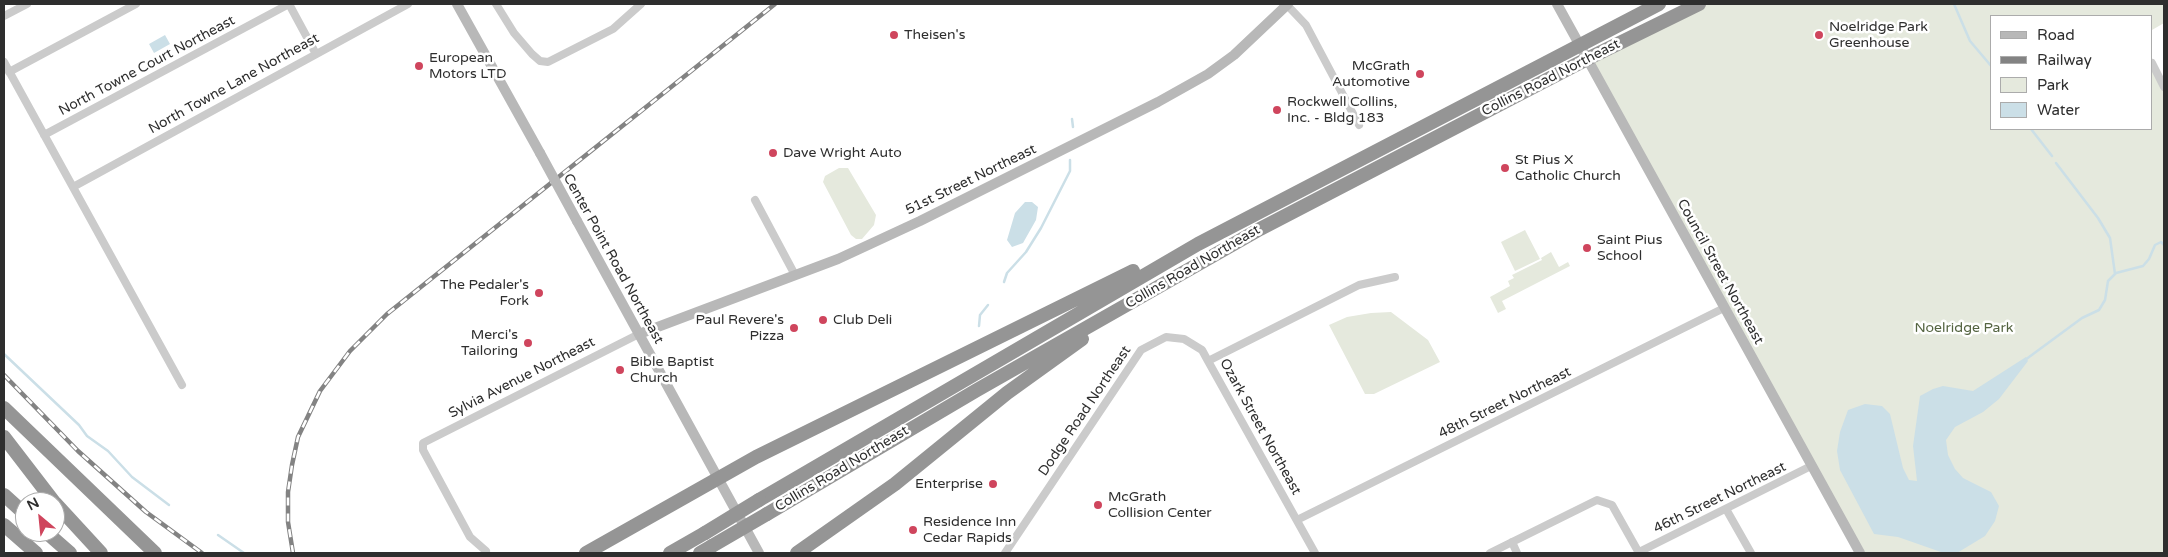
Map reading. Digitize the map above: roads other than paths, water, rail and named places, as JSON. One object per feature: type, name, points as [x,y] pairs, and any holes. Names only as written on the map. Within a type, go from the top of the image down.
[{"type":"highway","name":"Collins Road Northeast","points":[[706,550],[977,390],[1260,229],[1584,53],[1660,4]]},
{"type":"highway","name":"Collins Road Northeast","points":[[670,553],[1198,244],[1584,53],[1699,4]]},
{"type":"highway","points":[[797,553],[895,484],[1007,393],[1076,343],[1260,229]]},
{"type":"highway","points":[[586,553],[756,457],[1157,258],[1198,244]]},
{"type":"highway","points":[[4,408],[155,553]]},
{"type":"highway","points":[[4,437],[47,492]]},
{"type":"highway","points":[[4,495],[15,505]]},
{"type":"highway","points":[[65,513],[101,553]]},
{"type":"highway","points":[[4,525],[36,553]]},
{"type":"highway","points":[[57,542],[70,553]]},
{"type":"street","points":[[4,16],[27,4]]},
{"type":"street","points":[[9,72],[136,4]]},
{"type":"street","points":[[289,4],[316,54]]},
{"type":"street","name":"North Towne Court Northeast","points":[[44,135],[289,4]]},
{"type":"street","name":"North Towne Lane Northeast","points":[[73,187],[408,4]]},
{"type":"street","name":"Center Point Road Northeast","points":[[457,4],[639,334],[717,480],[759,553]]},
{"type":"street","points":[[496,4],[514,33],[532,54],[540,61],[548,62],[613,29],[642,4]]},
{"type":"street","name":"Council Street Northeast","points":[[1557,4],[1860,553]]},
{"type":"street","points":[[1288,5],[1306,24],[1358,125]]},
{"type":"street","name":"51st Street Northeast","points":[[639,334],[795,275],[920,221],[1158,102],[1208,74],[1234,55],[1288,5]]},
{"type":"street","points":[[4,62],[182,385]]},
{"type":"street","points":[[2153,65],[2164,87]]},
{"type":"street","points":[[755,200],[795,275]]},
{"type":"street","name":"Ozark Street Northeast","points":[[1315,553],[1208,361],[1359,285],[1395,277]]},
{"type":"street","name":"48th Street Northeast","points":[[1297,520],[1724,308]]},
{"type":"street","name":"Sylvia Avenue Northeast","points":[[486,551],[470,537],[423,450],[423,444],[639,334]]},
{"type":"street","name":"Dodge Road Northeast","points":[[1004,553],[1141,350],[1166,337],[1184,339],[1202,350],[1208,361]]},
{"type":"street","name":"46th Street Northeast","points":[[1639,553],[1811,466]]},
{"type":"street","points":[[1490,553],[1597,500],[1612,504],[1639,553]]},
{"type":"street","points":[[1726,509],[1751,553]]},
{"type":"street","points":[[1512,542],[1517,553]]},
{"type":"water","points":[[165,35],[170,44],[154,53],[149,44]]},
{"type":"water","points":[[1025,202],[1032,202],[1038,207],[1036,220],[1023,243],[1012,247],[1007,240],[1015,213]]},
{"type":"water","points":[[2026,357],[2028,361],[1999,399],[1983,412],[1955,427],[1946,440],[1948,455],[1955,469],[1963,478],[1991,492],[1999,506],[1995,521],[1985,536],[1957,553],[1941,552],[1898,537],[1874,534],[1840,470],[1837,451],[1840,432],[1848,410],[1865,404],[1882,406],[1890,414],[1903,468],[1909,480],[1917,481],[1913,446],[1920,396],[1943,386],[1973,391]]},
{"type":"waterway","points":[[1954,4],[1970,41],[1990,65]]},
{"type":"waterway","points":[[1072,119],[1073,127]]},
{"type":"waterway","points":[[2032,130],[2052,156]]},
{"type":"waterway","points":[[1004,282],[1007,273],[1026,252],[1041,228],[1070,171],[1070,160]]},
{"type":"waterway","points":[[2056,163],[2098,218],[2110,238],[2115,274]]},
{"type":"waterway","points":[[2025,360],[2082,318],[2099,310],[2105,300],[2108,281],[2116,273],[2143,266],[2149,259],[2155,245],[2161,242],[2164,245]]},
{"type":"waterway","points":[[979,326],[980,315],[988,305]]},
{"type":"waterway","points":[[4,354],[79,425],[87,436],[108,451],[132,477],[169,505]]},
{"type":"waterway","points":[[218,535],[244,553]]},
{"type":"railway","points":[[293,553],[288,522],[288,492],[298,437],[320,391],[350,351],[387,314],[775,4]]},
{"type":"railway","points":[[4,375],[78,451],[146,512],[202,553]]},
{"type":"place","name":"Theisen's","points":[[894,35]]},
{"type":"place","name":"Noelridge Park Greenhouse","points":[[1819,35]]},
{"type":"place","name":"European Motors LTD","points":[[419,66]]},
{"type":"place","name":"McGrath Automotive","points":[[1420,74]]},
{"type":"place","name":"Rockwell Collins, Inc. - Bldg 183","points":[[1277,110]]},
{"type":"place","name":"Dave Wright Auto","points":[[773,153]]},
{"type":"place","name":"St Pius X Catholic Church","points":[[1505,168]]},
{"type":"place","name":"Saint Pius School","points":[[1587,248]]},
{"type":"place","name":"The Pedaler's Fork","points":[[539,293]]},
{"type":"place","name":"Club Deli","points":[[823,320]]},
{"type":"place","name":"Paul Revere's Pizza","points":[[794,328]]},
{"type":"place","name":"Merci's Tailoring","points":[[528,343]]},
{"type":"place","name":"Bible Baptist Church","points":[[620,370]]},
{"type":"place","name":"Enterprise","points":[[993,484]]},
{"type":"place","name":"McGrath Collision Center","points":[[1098,505]]},
{"type":"place","name":"Residence Inn Cedar Rapids","points":[[913,530]]},
{"type":"park label","name":"Noelridge Park","points":[[1964,328]]}]
